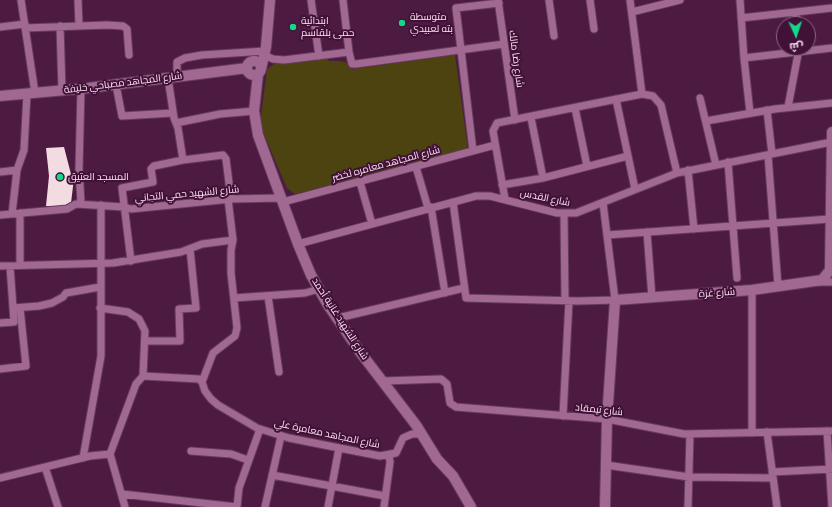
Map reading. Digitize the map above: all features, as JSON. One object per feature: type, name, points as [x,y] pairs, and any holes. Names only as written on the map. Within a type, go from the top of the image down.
[{"type":"main road","points":[[257,65],[270,0]]},
{"type":"main road","name":"شارع المجاهد مصباحي خليفة","points":[[0,96],[116,85],[257,65]]},
{"type":"main road","name":"شارع الشهيد غانية أحمد","points":[[257,65],[254,111],[258,134],[298,244],[319,289],[360,352],[422,434],[437,459],[459,484],[471,507]]},
{"type":"main road","points":[[818,282],[826,278],[831,272],[832,139]]},
{"type":"main road","name":"شارع غزة","points":[[615,300],[752,290],[818,282]]},
{"type":"main road","points":[[605,507],[607,419],[615,300]]},
{"type":"street","points":[[20,265],[16,214],[17,170],[24,150],[31,93],[21,0]]},
{"type":"street","points":[[78,0],[79,25]]},
{"type":"street","points":[[312,0],[319,56]]},
{"type":"street","points":[[343,0],[349,52],[352,64],[504,44]]},
{"type":"street","points":[[549,0],[554,36]]},
{"type":"street","points":[[590,0],[594,30]]},
{"type":"street","points":[[630,0],[642,94]]},
{"type":"street","points":[[632,12],[680,0]]},
{"type":"street","points":[[740,0],[750,113]]},
{"type":"street","points":[[473,151],[456,8],[469,3],[498,1]]},
{"type":"street","name":"شارع رضا مالك","points":[[498,1],[515,120]]},
{"type":"street","points":[[741,18],[832,8]]},
{"type":"street","points":[[796,12],[796,16]]},
{"type":"street","points":[[0,27],[79,25],[123,26],[127,29],[129,55]]},
{"type":"street","points":[[60,26],[62,90]]},
{"type":"street","points":[[816,49],[832,48]]},
{"type":"street","points":[[183,160],[178,128],[173,113],[173,78],[177,62],[185,58],[202,55],[257,65],[273,59],[284,60],[349,52]]},
{"type":"street","points":[[744,58],[776,53]]},
{"type":"street","points":[[788,107],[798,56]]},
{"type":"street","points":[[116,85],[122,116],[173,113]]},
{"type":"street","points":[[81,89],[79,168],[81,203]]},
{"type":"street","points":[[505,199],[495,145],[493,131],[494,125],[499,122],[531,118],[642,94],[653,96],[661,105],[677,173]]},
{"type":"street","points":[[700,98],[716,165]]},
{"type":"street","points":[[616,99],[635,189]]},
{"type":"street","points":[[706,121],[788,107],[832,103]]},
{"type":"street","points":[[575,108],[587,166]]},
{"type":"street","points":[[767,110],[778,286]]},
{"type":"street","points":[[176,123],[220,114],[254,111]]},
{"type":"street","points":[[531,118],[543,178]]},
{"type":"street","name":"شارع القدس","points":[[298,244],[476,196],[490,196],[505,199],[564,214],[582,212],[677,173],[770,154],[832,139]]},
{"type":"street","name":"شارع المجاهد معامره لخضر","points":[[282,200],[360,182],[495,145]]},
{"type":"street","points":[[131,261],[122,188],[153,182],[151,168],[154,166],[183,160],[224,155],[230,199],[233,240],[230,260],[237,328],[235,336],[214,353],[202,382],[194,378],[144,376]]},
{"type":"street","points":[[502,185],[543,178],[628,156]]},
{"type":"street","points":[[728,162],[737,278]]},
{"type":"street","points":[[416,167],[429,208],[445,292]]},
{"type":"street","points":[[0,172],[17,170]]},
{"type":"street","points":[[688,170],[694,229]]},
{"type":"street","points":[[360,182],[372,224]]},
{"type":"street","name":"شارع الشهيد حمي التجاني","points":[[0,215],[67,209],[81,203],[140,209],[230,199],[282,200]]},
{"type":"street","points":[[453,202],[466,298],[615,300],[603,203]]},
{"type":"street","points":[[83,458],[100,369],[102,337],[100,308],[101,205]]},
{"type":"street","points":[[563,416],[567,300],[564,214]]},
{"type":"street","points":[[607,235],[773,223],[831,217]]},
{"type":"street","points":[[647,232],[652,298]]},
{"type":"street","points":[[0,266],[101,264],[131,261],[190,249],[202,244],[233,240]]},
{"type":"street","points":[[145,341],[180,341],[179,309],[196,308],[190,249]]},
{"type":"street","points":[[0,369],[26,366],[10,266]]},
{"type":"street","name":"شارع غزة","points":[[818,282],[832,282]]},
{"type":"street","points":[[16,308],[52,303],[63,297],[66,293],[100,287]]},
{"type":"street","points":[[338,318],[464,288]]},
{"type":"street","points":[[234,298],[305,293],[319,289]]},
{"type":"street","points":[[752,290],[752,433]]},
{"type":"street","points":[[268,296],[279,372]]},
{"type":"street","points":[[0,324],[14,322],[16,308]]},
{"type":"street","points":[[100,308],[128,312],[134,315],[143,325],[145,341],[144,376],[136,384],[110,454],[125,507]]},
{"type":"street","name":"شارع تيمقاد","points":[[383,381],[438,378],[446,382],[450,402],[456,407],[607,419],[690,434],[830,431]]},
{"type":"street","name":"شارع المجاهد معامرة علي","points":[[202,382],[205,391],[218,405],[260,429],[281,436],[380,456],[396,453],[403,438],[412,434],[422,434]]},
{"type":"street","points":[[122,494],[237,507],[239,488],[260,429]]},
{"type":"street","points":[[830,431],[832,507]]},
{"type":"street","points":[[767,432],[777,507]]},
{"type":"street","points":[[688,507],[690,434]]},
{"type":"street","points":[[265,507],[281,436]]},
{"type":"street","points":[[328,507],[340,448]]},
{"type":"street","points":[[191,450],[224,453],[248,460]]},
{"type":"street","points":[[0,478],[83,458],[110,454]]},
{"type":"street","points":[[384,507],[390,462],[389,455]]},
{"type":"street","points":[[606,465],[689,477],[773,475],[831,469]]},
{"type":"street","points":[[44,467],[58,507]]},
{"type":"street","points":[[272,475],[386,496]]},
{"type":"shaded area","points":[[455,55],[468,149],[295,194],[287,188],[260,125],[267,69],[274,64],[326,57],[329,61],[348,63],[352,69]]},
{"type":"building","name":"المسجد العتيق","points":[[64,147],[72,178],[74,178],[71,203],[63,207],[46,206],[49,176],[46,148]]},
{"type":"place","name":"متوسطة بته لعبيدي","points":[[402,23]]},
{"type":"place","name":"ابتدائية حمى بلقاسم","points":[[293,27]]},
{"type":"place","name":"المسجد العتيق","points":[[60,177]]}]
